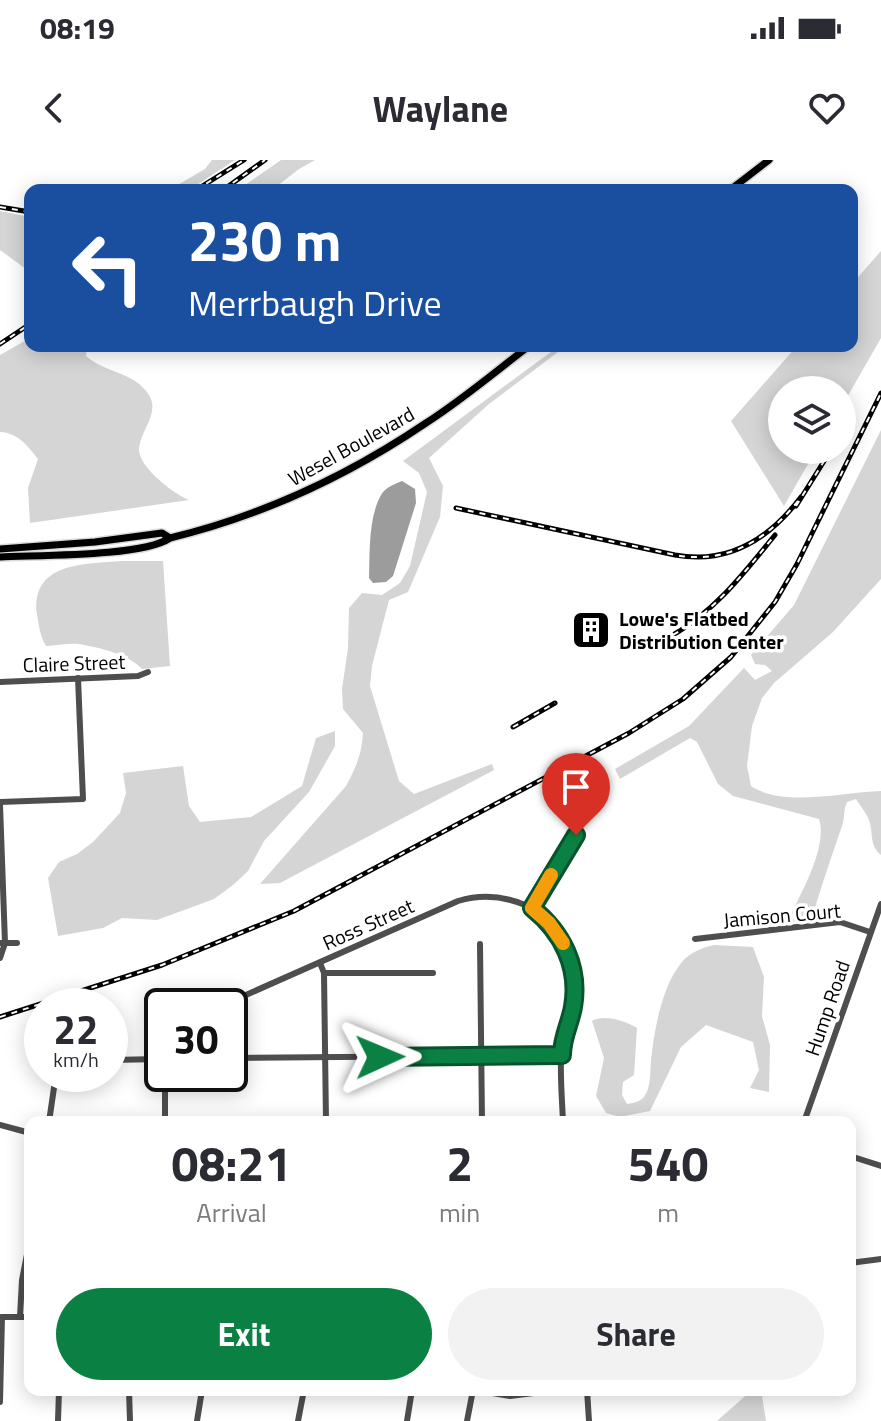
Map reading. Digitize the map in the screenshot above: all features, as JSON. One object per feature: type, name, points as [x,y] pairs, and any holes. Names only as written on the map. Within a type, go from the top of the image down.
[{"type":"main road","points":[[738,184],[769,160]]},
{"type":"main road","name":"Wesel Boulevard","points":[[0,557],[98,553],[161,544],[170,538],[268,508],[364,461],[426,424],[521,352]]},
{"type":"main road","name":"Wesel Boulevard","points":[[0,549],[162,533],[170,538]]},
{"type":"street","name":"Claire Street","points":[[0,682],[138,676],[148,672]]},
{"type":"street","points":[[0,958],[0,804],[83,799],[78,678]]},
{"type":"street","points":[[563,1116],[562,1041],[573,1005],[570,962],[556,932],[532,908],[576,835]]},
{"type":"street","name":"Ross Street","points":[[248,994],[470,897],[500,897],[532,908]]},
{"type":"street","name":"Hump Road","points":[[806,1116],[881,904]]},
{"type":"street","name":"Jamison Court","points":[[695,939],[840,922],[870,932]]},
{"type":"street","points":[[2,943],[17,943]]},
{"type":"street","points":[[480,944],[482,1116]]},
{"type":"street","points":[[320,963],[324,973],[326,1116]]},
{"type":"street","points":[[324,973],[433,973]]},
{"type":"street","points":[[248,1058],[562,1055]]},
{"type":"street","points":[[50,1116],[53,1092]]},
{"type":"street","points":[[165,1092],[165,1116]]},
{"type":"street","points":[[0,1125],[24,1131]]},
{"type":"street","points":[[856,1158],[881,1166]]},
{"type":"street","points":[[856,1262],[881,1259]]},
{"type":"street","points":[[20,1317],[24,1270]]},
{"type":"street","points":[[0,1402],[1,1317],[24,1317]]},
{"type":"street","points":[[58,1421],[59,1396]]},
{"type":"street","points":[[129,1396],[130,1421]]},
{"type":"street","points":[[197,1421],[201,1396]]},
{"type":"street","points":[[298,1421],[303,1396]]},
{"type":"street","points":[[407,1421],[411,1396]]},
{"type":"street","points":[[467,1421],[473,1396]]},
{"type":"street","points":[[587,1396],[589,1421]]},
{"type":"shaded area","points":[[212,160],[235,160],[198,184],[179,184],[205,169]]},
{"type":"shaded area","points":[[281,160],[315,160],[280,184],[247,184]]},
{"type":"shaded area","points":[[0,211],[24,216],[24,268],[0,250]]},
{"type":"shaded area","points":[[881,251],[881,338],[856,382],[856,376],[771,376],[792,352],[858,352],[858,277]]},
{"type":"shaded area","points":[[24,341],[24,352],[86,352],[86,356],[94,362],[143,387],[152,408],[140,441],[140,455],[150,471],[189,500],[30,523],[28,488],[38,459],[17,437],[0,432],[0,355]]},
{"type":"shaded area","points":[[551,352],[558,352],[489,404],[429,458],[443,486],[440,517],[408,592],[389,600],[372,666],[370,686],[399,781],[414,794],[492,764],[494,770],[280,883],[260,884],[346,786],[358,760],[363,733],[343,709],[349,608],[362,593],[382,595],[400,583],[410,566],[427,492],[419,473],[403,461]]},
{"type":"shaded area","points":[[768,379],[768,464],[808,464],[784,506],[731,421]]},
{"type":"shaded area","points":[[881,430],[881,579],[833,632],[774,683],[762,698],[752,726],[747,766],[751,786],[780,796],[797,798],[881,791],[881,855],[873,844],[870,823],[864,811],[856,799],[847,802],[811,922],[788,921],[816,857],[821,831],[819,819],[733,796],[718,784],[697,742],[690,738],[620,779],[615,769],[689,726],[744,668],[755,680],[772,671],[765,665],[755,664],[751,655],[794,605]]},
{"type":"shaded area","points":[[402,481],[415,489],[416,503],[393,576],[386,582],[373,583],[369,578],[374,514],[383,493]]},
{"type":"shaded area","points":[[163,561],[170,666],[142,669],[129,659],[103,649],[78,644],[46,646],[44,642],[37,615],[37,598],[42,585],[51,575],[77,565]]},
{"type":"shaded area","points":[[335,731],[335,746],[309,792],[264,841],[248,871],[233,885],[214,899],[157,920],[122,918],[103,928],[58,936],[48,878],[59,862],[93,842],[120,813],[126,793],[123,773],[183,766],[189,806],[200,822],[251,817],[302,786],[316,738]]},
{"type":"shaded area","points":[[714,945],[753,947],[764,977],[762,1016],[770,1045],[769,1092],[750,1088],[759,1070],[753,1042],[706,1025],[681,1047],[650,1111],[625,1116],[606,1113],[596,1096],[604,1058],[592,1021],[614,1019],[637,1028],[634,1075],[623,1082],[622,1095],[627,1104],[640,1100],[648,1089],[657,1023],[669,983],[682,962],[701,949]]},
{"type":"shaded area","points":[[745,1396],[762,1396],[766,1421],[717,1421]]},
{"type":"railway","points":[[206,184],[244,160]]},
{"type":"railway","points":[[231,184],[265,160]]},
{"type":"railway","points":[[0,207],[24,211]]},
{"type":"railway","points":[[0,344],[24,328]]},
{"type":"railway","points":[[0,1017],[162,965],[294,911],[629,733],[683,699],[731,657],[775,602],[797,564],[881,393]]},
{"type":"railway","points":[[796,506],[822,464]]},
{"type":"railway","points":[[456,508],[695,557],[713,556],[747,545],[776,525],[801,497]]},
{"type":"railway","points":[[673,635],[716,602],[775,535]]},
{"type":"railway","points":[[513,727],[555,703]]},
{"type":"slow traffic","points":[[551,875],[532,908],[549,923],[563,943]]},
{"type":"place","name":"Lowe's Flatbed Distribution Center","points":[[591,630]]},
{"type":"route","points":[[380,1057],[562,1055],[562,1041],[573,1005],[570,962],[556,932],[532,908],[576,835]]}]
